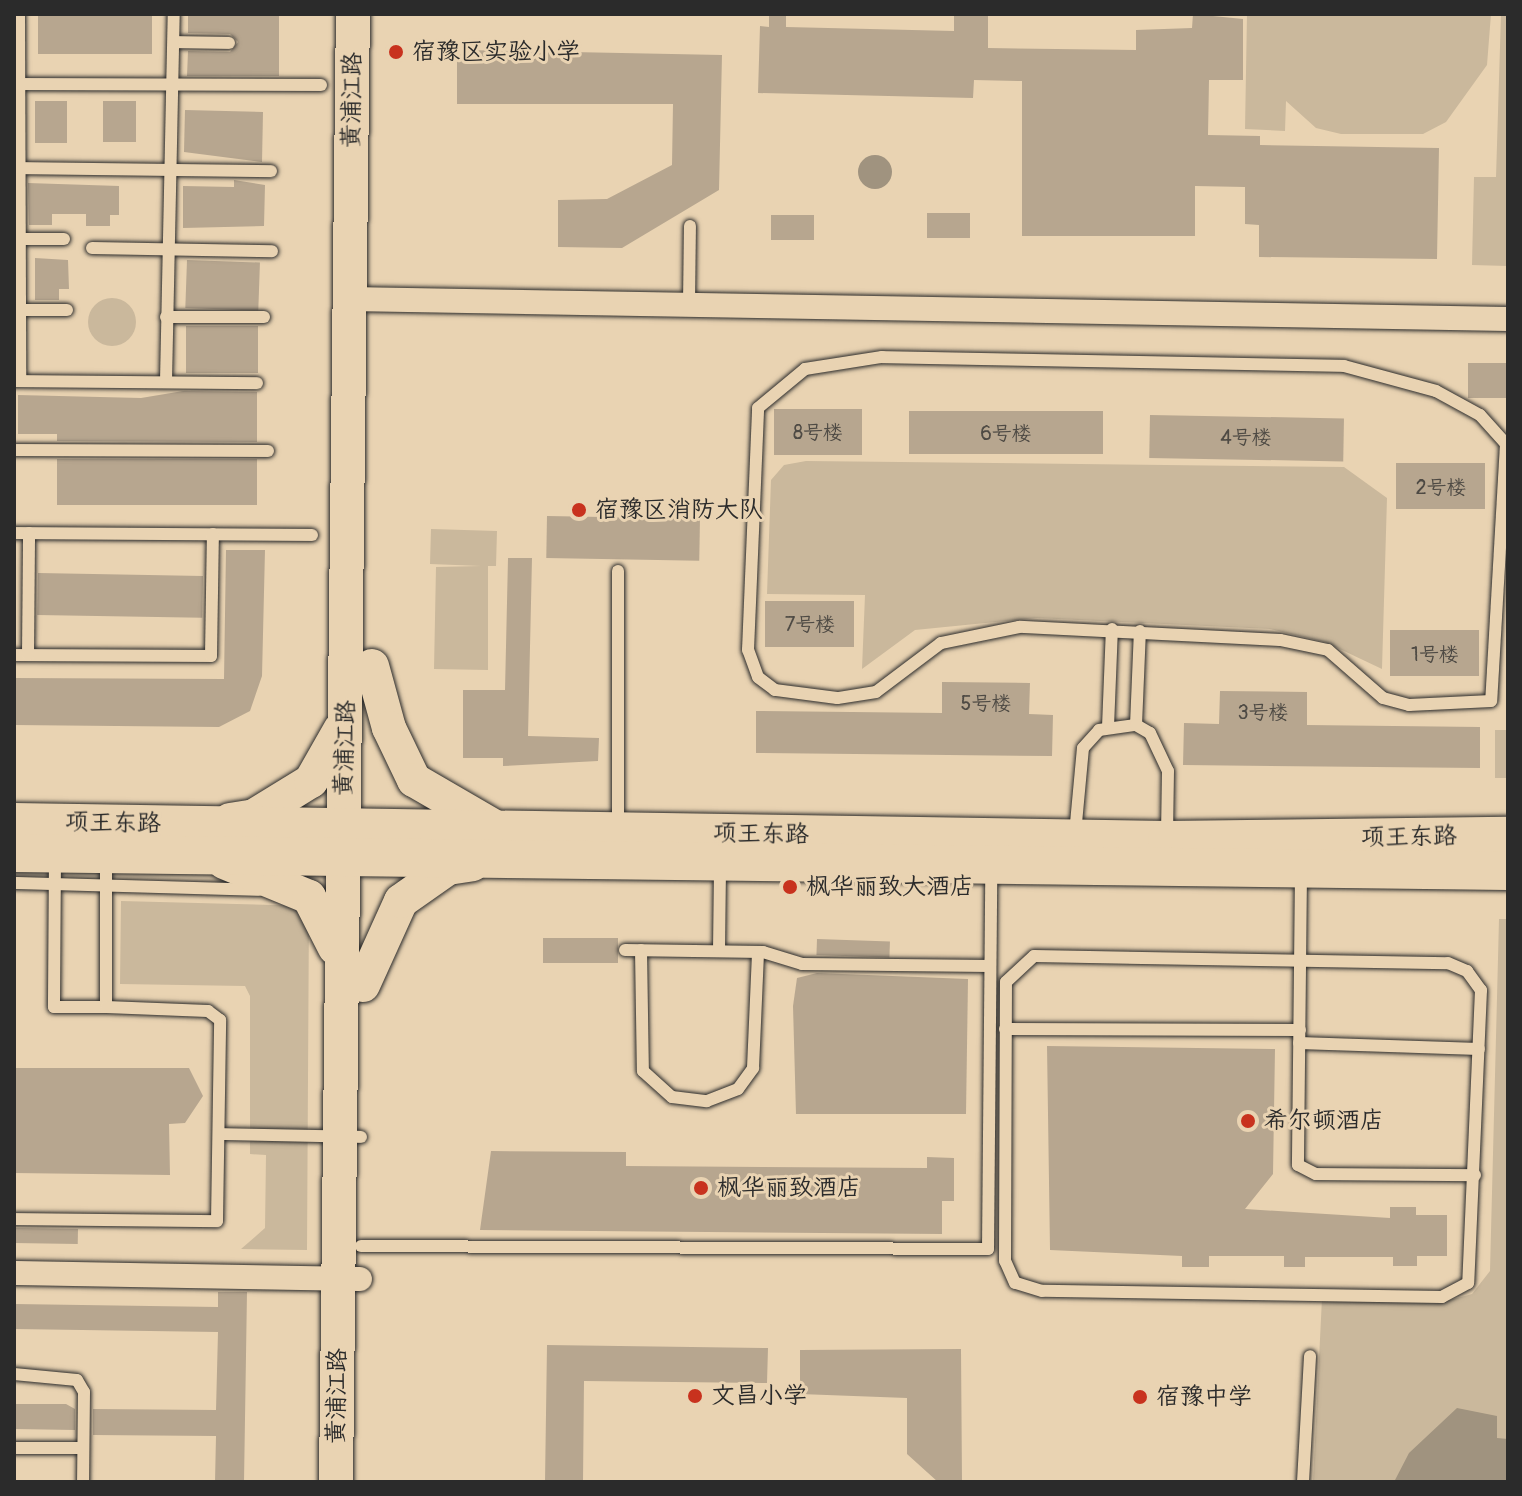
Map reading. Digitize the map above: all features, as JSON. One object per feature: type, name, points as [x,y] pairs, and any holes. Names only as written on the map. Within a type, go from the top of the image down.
[{"type":"main road","name":"项王东路","points":[[14,822],[202,840],[1167,854],[1508,836]]},
{"type":"main road","name":"项王东路","points":[[14,853],[55,869],[106,869],[202,840]]},
{"type":"main road","name":"项王东路","points":[[720,848],[991,866],[1075,853]]},
{"type":"main road","name":"项王东路","points":[[1167,854],[1301,869],[1508,871]]},
{"type":"street","name":"黄浦江路","points":[[353,14],[360,299],[360,666],[354,843],[351,1137],[356,1482]]},
{"type":"street","name":"黄浦江路","points":[[360,299],[374,14]]},
{"type":"street","points":[[360,299],[1508,319]]},
{"type":"street","points":[[202,840],[254,816],[311,781],[341,730],[360,666]]},
{"type":"street","points":[[353,984],[401,901],[448,868],[500,845],[414,780],[360,666]]},
{"type":"street","points":[[202,840],[309,897],[326,922],[353,984]]},
{"type":"street","name":"黄浦江路","points":[[336,1482],[353,1268]]},
{"type":"street","points":[[14,1273],[353,1268]]},
{"type":"lane","points":[[19,14],[15,146],[19,239],[17,381],[257,383]]},
{"type":"lane","points":[[166,382],[168,84],[174,14]]},
{"type":"lane","points":[[174,42],[229,43]]},
{"type":"lane","points":[[19,84],[321,85]]},
{"type":"lane","points":[[18,168],[271,171]]},
{"type":"lane","points":[[689,304],[690,226]]},
{"type":"lane","points":[[19,239],[64,239]]},
{"type":"lane","points":[[92,248],[272,251]]},
{"type":"lane","points":[[19,310],[67,310]]},
{"type":"lane","points":[[166,317],[264,317]]},
{"type":"lane","points":[[847,360],[1344,366],[1436,391],[1502,433],[1498,674],[1485,704],[1383,698],[1352,667],[1315,647],[1112,629],[972,633],[941,643],[876,692],[837,698],[775,690],[758,677],[748,650],[758,408],[805,369],[847,360]]},
{"type":"lane","points":[[14,450],[268,451]]},
{"type":"lane","points":[[14,533],[312,535]]},
{"type":"lane","points":[[29,533],[21,655],[211,656],[213,534]]},
{"type":"lane","points":[[618,571],[618,847]]},
{"type":"lane","points":[[1108,727],[1112,629]]},
{"type":"lane","points":[[1136,725],[1140,631]]},
{"type":"lane","points":[[1075,853],[1076,766],[1083,748],[1108,727],[1136,725],[1150,733],[1168,771],[1167,854]]},
{"type":"lane","points":[[719,951],[720,848]]},
{"type":"lane","points":[[353,1268],[988,1249],[991,866]]},
{"type":"lane","points":[[14,883],[55,869],[54,1007],[215,1013],[219,1134],[217,1221],[14,1219]]},
{"type":"lane","points":[[106,1007],[106,869],[252,889],[309,906]]},
{"type":"lane","points":[[1301,869],[1300,1036],[1304,1172],[1475,1175]]},
{"type":"lane","points":[[625,950],[758,952],[802,964],[990,966]]},
{"type":"lane","points":[[641,950],[643,1071],[672,1097],[707,1101],[738,1089],[753,1068],[758,952]]},
{"type":"lane","points":[[1034,956],[1300,959],[1459,966],[1481,990],[1472,1271],[1459,1290],[1442,1297],[1028,1288],[1008,1275],[1005,1261],[1005,1029],[1006,982],[1034,956]]},
{"type":"lane","points":[[1005,1029],[1300,1036],[1479,1049]]},
{"type":"lane","points":[[219,1134],[351,1137]]},
{"type":"lane","points":[[1303,1482],[1310,1356]]},
{"type":"lane","points":[[14,1374],[77,1380],[84,1392],[83,1482]]},
{"type":"lane","points":[[14,1448],[83,1448]]},
{"type":"shaded area","points":[[1247,14],[1491,14],[1487,65],[1446,122],[1423,134],[1341,134],[1316,128],[1286,101],[1285,131],[1245,129]]},
{"type":"shaded area","points":[[1501,14],[1508,14],[1508,266],[1472,265],[1474,177],[1496,177]]},
{"type":"shaded area","points":[[875,155],[887,160],[892,172],[887,184],[875,189],[863,184],[858,172],[863,160]]},
{"type":"shaded area","points":[[112,298],[121,299],[129,305],[135,313],[135,331],[129,339],[121,345],[112,346],[103,345],[95,339],[89,331],[88,322],[89,313],[95,305],[103,299]]},
{"type":"shaded area","points":[[806,461],[1344,467],[1387,498],[1382,669],[1325,642],[1270,629],[1037,618],[915,630],[862,669],[865,595],[767,594],[771,480],[784,465]]},
{"type":"shaded area","points":[[431,529],[497,531],[496,566],[488,566],[488,670],[434,669],[436,567],[481,566],[430,564]]},
{"type":"shaded area","points":[[1495,730],[1508,730],[1508,778],[1495,778]]},
{"type":"shaded area","points":[[121,901],[309,906],[307,1250],[241,1249],[265,1228],[266,1155],[250,1154],[250,996],[245,986],[120,984]]},
{"type":"shaded area","points":[[1499,919],[1508,919],[1508,1482],[1313,1482],[1322,1298],[1450,1300],[1472,1294],[1490,1271]]},
{"type":"shaded area","points":[[1457,1408],[1497,1416],[1497,1438],[1508,1439],[1508,1482],[1394,1482],[1409,1453]]},
{"type":"building","points":[[38,14],[152,14],[152,54],[38,54]]},
{"type":"building","points":[[188,14],[279,14],[279,76],[187,76],[188,51],[230,52],[238,42],[230,34],[188,33]]},
{"type":"building","points":[[769,14],[786,14],[786,27],[954,31],[954,14],[988,14],[988,48],[1136,50],[1136,30],[1192,28],[1193,14],[1243,19],[1243,80],[1209,80],[1208,135],[1260,136],[1260,145],[1439,148],[1437,259],[1259,257],[1259,225],[1245,224],[1245,187],[1195,186],[1195,236],[1022,236],[1022,81],[974,80],[973,98],[758,93],[760,26],[769,27]]},
{"type":"building","points":[[464,50],[722,55],[719,190],[622,248],[558,247],[558,200],[607,199],[672,165],[673,104],[457,104],[457,60]]},
{"type":"building","points":[[35,101],[67,101],[67,143],[35,143]]},
{"type":"building","points":[[103,101],[136,101],[136,142],[103,142]]},
{"type":"building","points":[[185,110],[263,112],[262,162],[184,152]]},
{"type":"building","points":[[234,180],[265,185],[264,226],[183,228],[183,186],[234,187]]},
{"type":"building","points":[[28,183],[119,186],[119,215],[110,215],[110,226],[86,226],[86,214],[52,214],[52,225],[29,225]]},
{"type":"building","points":[[927,213],[970,213],[970,238],[927,238]]},
{"type":"building","points":[[771,215],[814,215],[814,240],[771,240]]},
{"type":"building","points":[[35,258],[68,260],[69,289],[59,289],[59,300],[35,300]]},
{"type":"building","points":[[187,260],[260,263],[258,311],[185,308]]},
{"type":"building","points":[[186,326],[258,326],[258,373],[186,373]]},
{"type":"building","points":[[1468,363],[1508,363],[1508,398],[1468,398]]},
{"type":"building","points":[[183,391],[257,392],[257,442],[57,441],[57,434],[18,434],[18,395],[141,398]]},
{"type":"building","points":[[774,409],[862,409],[862,455],[774,455]]},
{"type":"building","points":[[909,411],[1103,411],[1103,454],[909,454]]},
{"type":"building","points":[[1150,415],[1344,418],[1343,461],[1149,458]]},
{"type":"building","points":[[57,459],[257,459],[257,505],[57,505]]},
{"type":"building","points":[[1396,463],[1485,463],[1485,509],[1396,509]]},
{"type":"building","points":[[547,516],[700,519],[699,561],[546,558]]},
{"type":"building","points":[[226,550],[265,550],[262,676],[250,711],[219,727],[14,725],[14,678],[224,679]]},
{"type":"building","points":[[508,558],[532,558],[528,736],[599,738],[598,761],[503,766],[503,758],[463,758],[463,690],[505,690]]},
{"type":"building","points":[[38,573],[203,576],[202,618],[37,615]]},
{"type":"building","points":[[765,601],[854,601],[854,647],[765,647]]},
{"type":"building","points":[[1390,630],[1479,630],[1479,676],[1390,676]]},
{"type":"building","points":[[942,682],[1030,683],[1029,714],[1053,715],[1052,756],[756,753],[756,711],[942,713]]},
{"type":"building","points":[[1220,691],[1307,692],[1307,725],[1480,727],[1480,768],[1183,765],[1184,723],[1219,724]]},
{"type":"building","points":[[543,938],[618,938],[618,963],[543,963]]},
{"type":"building","points":[[817,939],[890,942],[889,958],[816,955]]},
{"type":"building","points":[[817,973],[968,979],[966,1114],[796,1114],[793,1006],[797,978]]},
{"type":"building","points":[[1047,1046],[1275,1049],[1273,1174],[1245,1209],[1390,1218],[1390,1207],[1416,1207],[1416,1215],[1447,1215],[1447,1256],[1417,1256],[1417,1266],[1393,1266],[1393,1257],[1305,1257],[1305,1267],[1284,1267],[1284,1256],[1209,1256],[1209,1267],[1182,1267],[1182,1256],[1050,1250]]},
{"type":"building","points":[[14,1068],[189,1068],[203,1096],[185,1123],[169,1124],[170,1175],[14,1173]]},
{"type":"building","points":[[491,1151],[626,1152],[626,1166],[927,1168],[927,1157],[954,1158],[954,1201],[942,1201],[942,1234],[480,1230]]},
{"type":"building","points":[[14,1228],[78,1229],[78,1244],[14,1243]]},
{"type":"building","points":[[218,1292],[247,1292],[244,1482],[215,1482],[216,1436],[93,1435],[93,1409],[216,1410],[218,1332],[14,1329],[14,1304],[218,1307]]},
{"type":"building","points":[[547,1345],[768,1348],[767,1383],[584,1381],[583,1482],[545,1482]]},
{"type":"building","points":[[961,1349],[962,1482],[938,1482],[907,1454],[907,1398],[800,1394],[800,1350]]},
{"type":"building","points":[[14,1404],[66,1404],[75,1409],[75,1430],[14,1429]]},
{"type":"place","name":"宿豫区实验小学","points":[[396,52]]},
{"type":"place","name":"宿豫区消防大队","points":[[579,510]]},
{"type":"place","name":"枫华丽致大酒店","points":[[790,887]]},
{"type":"place","name":"希尔顿酒店","points":[[1248,1121]]},
{"type":"place","name":"枫华丽致酒店","points":[[701,1188]]},
{"type":"place","name":"文昌小学","points":[[695,1396]]},
{"type":"place","name":"宿豫中学","points":[[1140,1397]]}]
